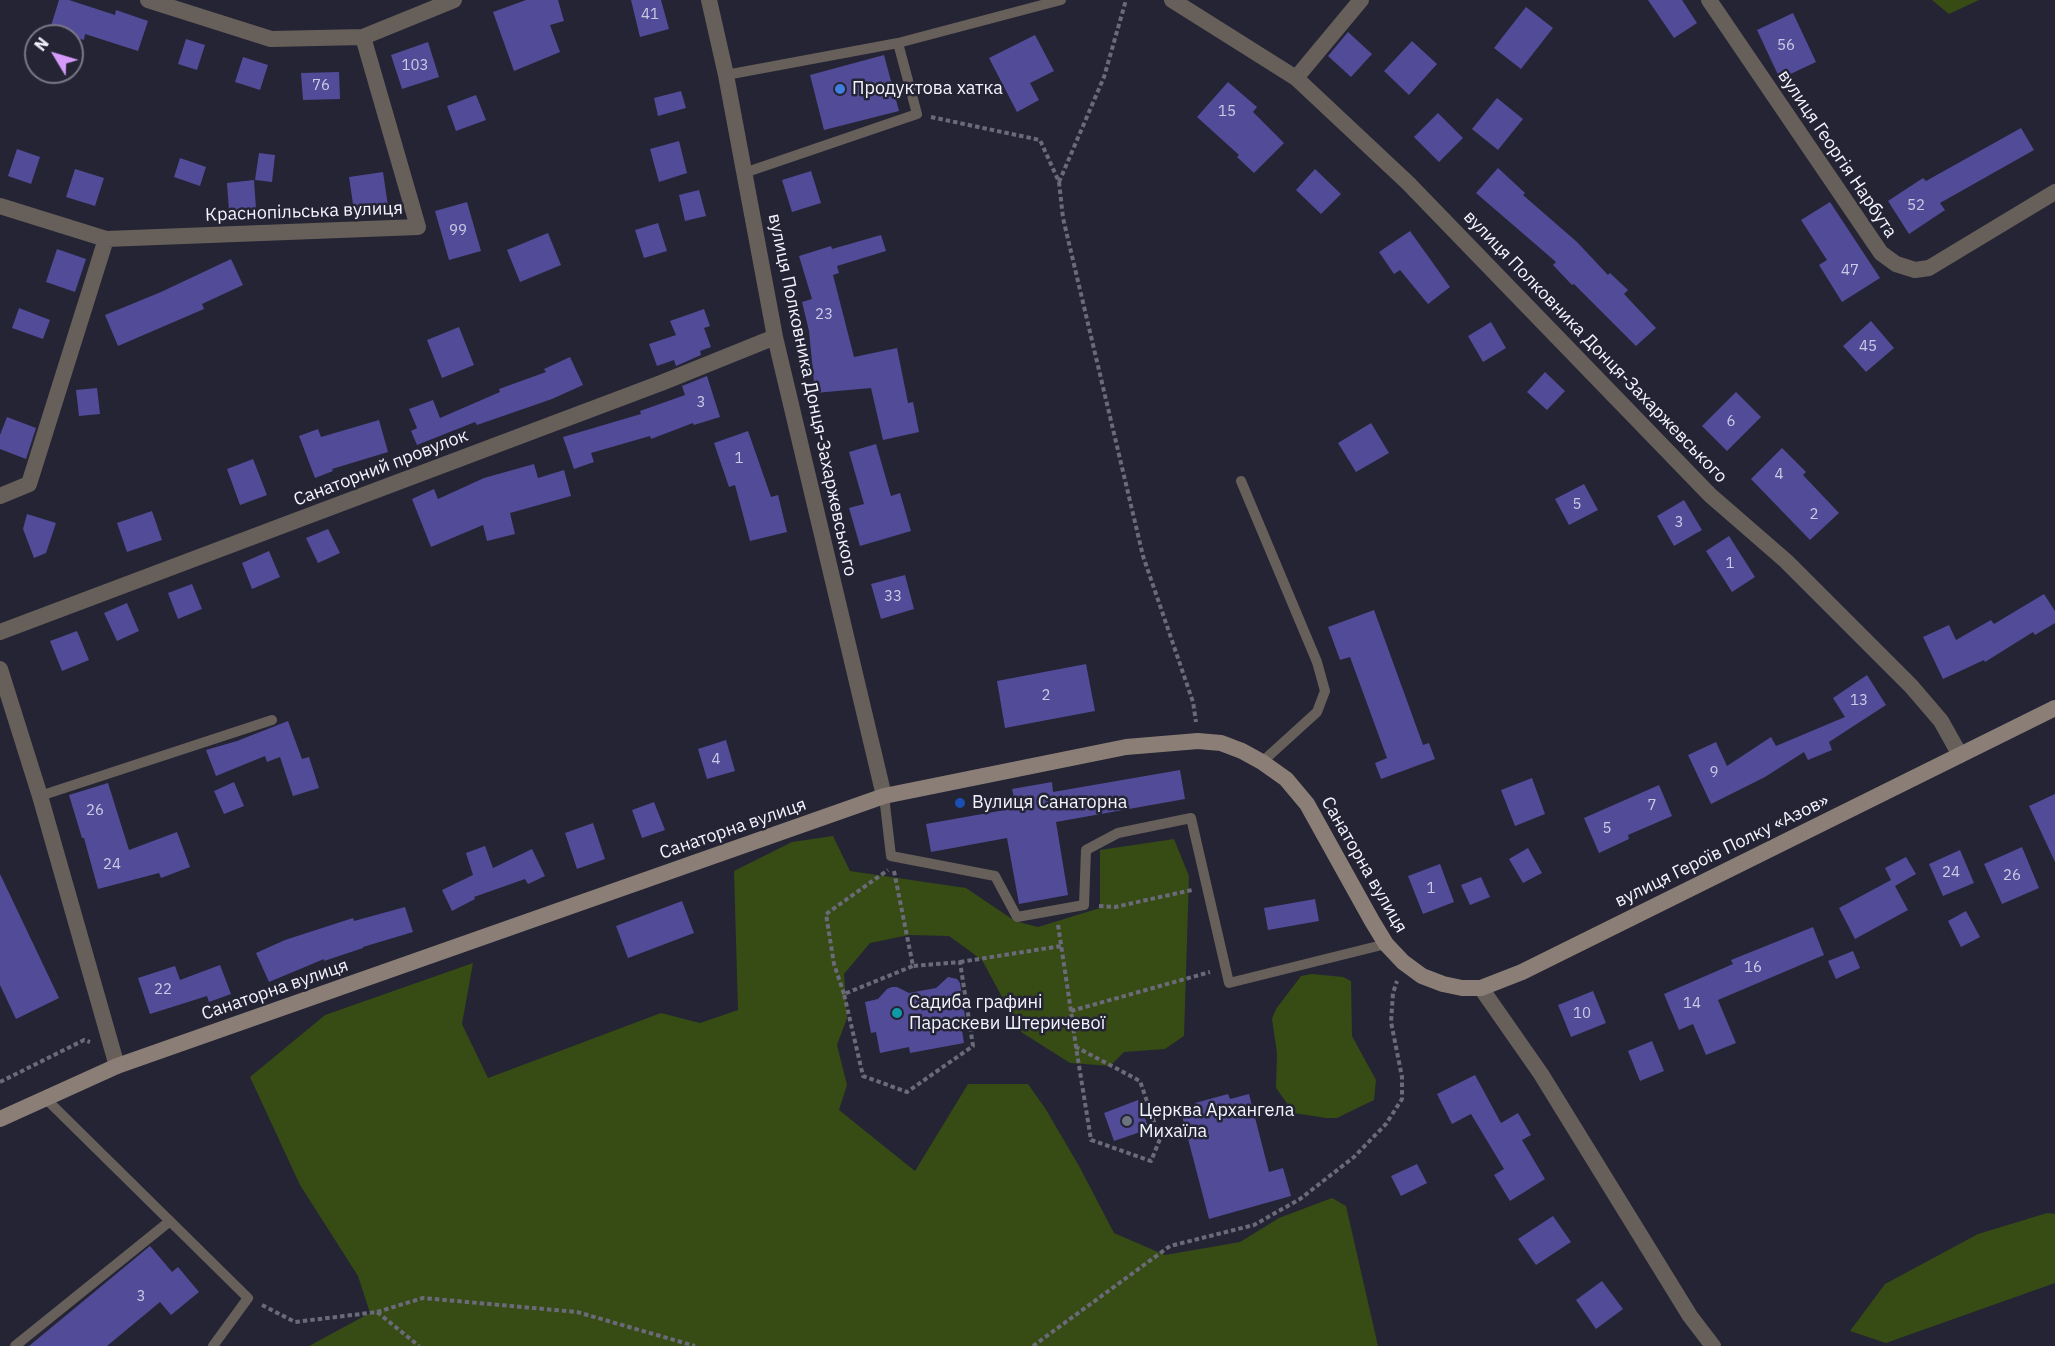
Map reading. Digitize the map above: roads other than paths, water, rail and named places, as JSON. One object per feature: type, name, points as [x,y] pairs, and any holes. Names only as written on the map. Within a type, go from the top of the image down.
[{"type":"main road","name":"вулиця Героїв Полку «Азов»","points":[[1403,962],[1422,976],[1443,984],[1462,988],[1481,988],[1522,972],[2055,708]]},
{"type":"main road","name":"Санаторна вулиця","points":[[0,1119],[117,1066],[884,796],[1126,747],[1198,741],[1221,743],[1262,762],[1286,779],[1308,804],[1386,944],[1403,962]]},
{"type":"street","points":[[148,0],[271,39],[363,37],[454,0]]},
{"type":"street","name":"вулиця Полковника Донця-Захаржевського","points":[[709,0],[726,75],[775,337],[884,796]]},
{"type":"street","name":"вулиця Полковника Донця-Захаржевського","points":[[1172,0],[1296,78],[1408,183],[1710,495],[1786,561],[1911,686],[1941,721],[1960,755]]},
{"type":"street","points":[[1296,78],[1361,0]]},
{"type":"street","name":"вулиця Георгія Нарбута","points":[[1709,0],[1881,253],[1896,264],[1915,270],[1929,268],[2055,192]]},
{"type":"street","name":"Краснопільська вулиця","points":[[0,206],[106,239],[418,227],[363,37]]},
{"type":"street","points":[[0,496],[29,484],[106,239]]},
{"type":"street","name":"Санаторний провулок","points":[[0,632],[661,383],[775,337]]},
{"type":"street","points":[[0,669],[40,796],[117,1066]]},
{"type":"street","points":[[1481,988],[1541,1074],[1690,1316],[1713,1346]]},
{"type":"lane","points":[[726,75],[898,43],[1061,0]]},
{"type":"lane","points":[[744,173],[916,114],[898,43]]},
{"type":"lane","points":[[1241,481],[1317,662],[1325,691],[1317,712],[1262,762]]},
{"type":"lane","points":[[40,796],[272,720]]},
{"type":"lane","points":[[884,796],[891,856],[995,876],[1017,917],[1084,905],[1086,850],[1118,833],[1191,818],[1229,983],[1386,944]]},
{"type":"lane","points":[[45,1098],[248,1298],[213,1346]]},
{"type":"lane","points":[[15,1346],[170,1221]]},
{"type":"place","name":"Продуктова хатка","points":[[840,89]]},
{"type":"place","name":"Вулиця Санаторна","points":[[960,803]]},
{"type":"place","name":"Садиба графині Параскеви Штеричевої","points":[[897,1013]]},
{"type":"place","name":"Церква Архангела Михаїла","points":[[1127,1121]]}]
